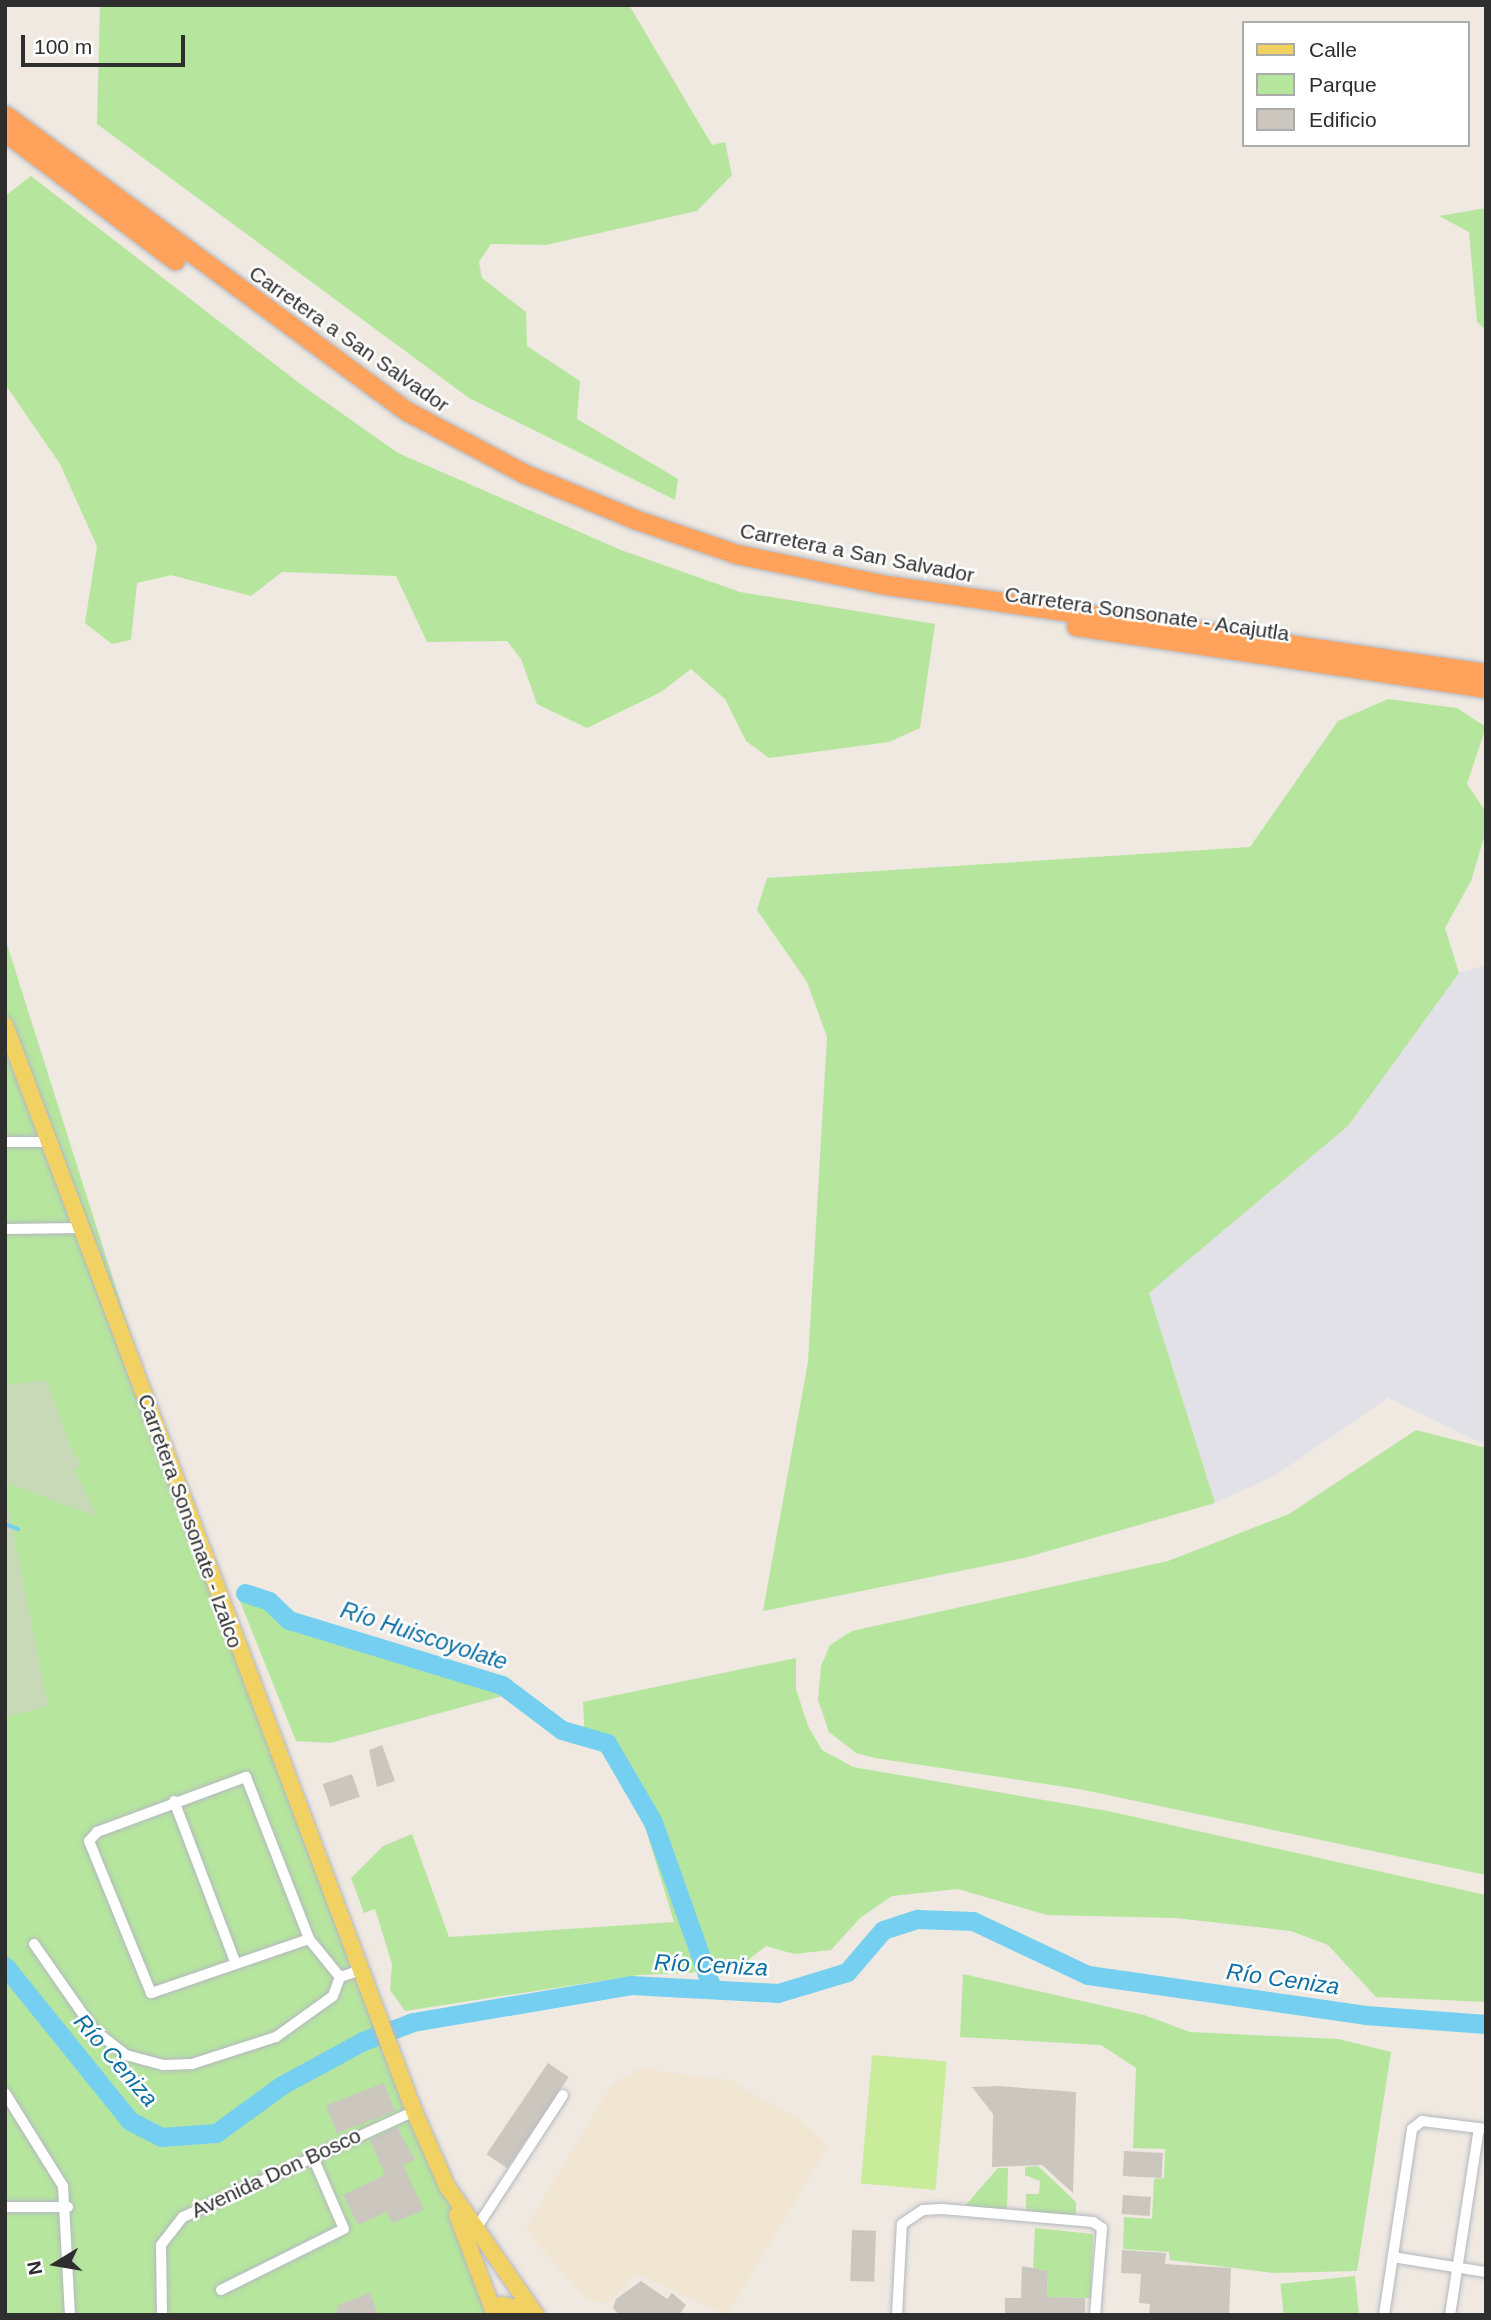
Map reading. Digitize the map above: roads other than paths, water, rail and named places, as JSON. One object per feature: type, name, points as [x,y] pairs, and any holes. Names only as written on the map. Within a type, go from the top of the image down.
[{"type":"highway","name":"Carretera a San Salvador","points":[[5,115],[407,411],[523,473],[624,515],[737,554],[874,583],[1486,673]]},
{"type":"highway","name":"Carretera Sonsonate - Acajutla","points":[[5,132],[429,439],[521,487],[618,527],[692,554],[826,587],[1486,688]]},
{"type":"main road","name":"Carretera Sonsonate - Izalco","points":[[5,1025],[10,1054],[81,1228],[414,2111]]},
{"type":"main road","points":[[414,2111],[447,2186],[494,2313],[501,2305],[534,2313]]},
{"type":"main road","points":[[447,2186],[534,2313]]},
{"type":"street","points":[[5,1142],[48,1142]]},
{"type":"street","points":[[5,1229],[81,1228]]},
{"type":"street","points":[[309,1939],[151,1993],[90,1852],[89,1841],[97,1832],[174,1801],[246,1777],[309,1939],[340,1977]]},
{"type":"street","points":[[174,1801],[236,1964]]},
{"type":"street","points":[[34,1944],[94,2030],[126,2054],[164,2065],[192,2064],[276,2037],[333,1996],[340,1977]]},
{"type":"street","points":[[340,1977],[359,1971]]},
{"type":"street","points":[[5,2093],[52,2162],[68,2207],[70,2315]]},
{"type":"street","points":[[475,2230],[563,2095]]},
{"type":"street","name":"Avenida Don Bosco","points":[[163,2315],[164,2236],[183,2217],[312,2155],[414,2111]]},
{"type":"street","points":[[1384,2315],[1410,2136],[1422,2121],[1482,2129],[1450,2315]]},
{"type":"street","points":[[221,2290],[340,2235],[342,2218],[312,2155]]},
{"type":"street","points":[[5,2207],[68,2207]]},
{"type":"street","points":[[897,2315],[900,2239],[909,2215],[942,2209],[1077,2217],[1102,2228],[1096,2315]]},
{"type":"street","points":[[1393,2257],[1486,2272]]},
{"type":"waterway","name":"Río Huiscoyolate","points":[[5,1524],[18,1529]]},
{"type":"waterway","name":"Río Huiscoyolate","points":[[245,1593],[269,1601],[289,1620],[502,1685],[562,1730],[607,1743],[653,1822],[712,1989]]},
{"type":"waterway","name":"Río Ceniza","points":[[5,1966],[130,2121],[161,2137],[216,2133],[282,2085],[363,2041],[413,2022],[631,1985],[778,1993],[847,1972],[883,1930],[917,1919],[973,1921],[1088,1975],[1365,2015],[1486,2024]]}]
